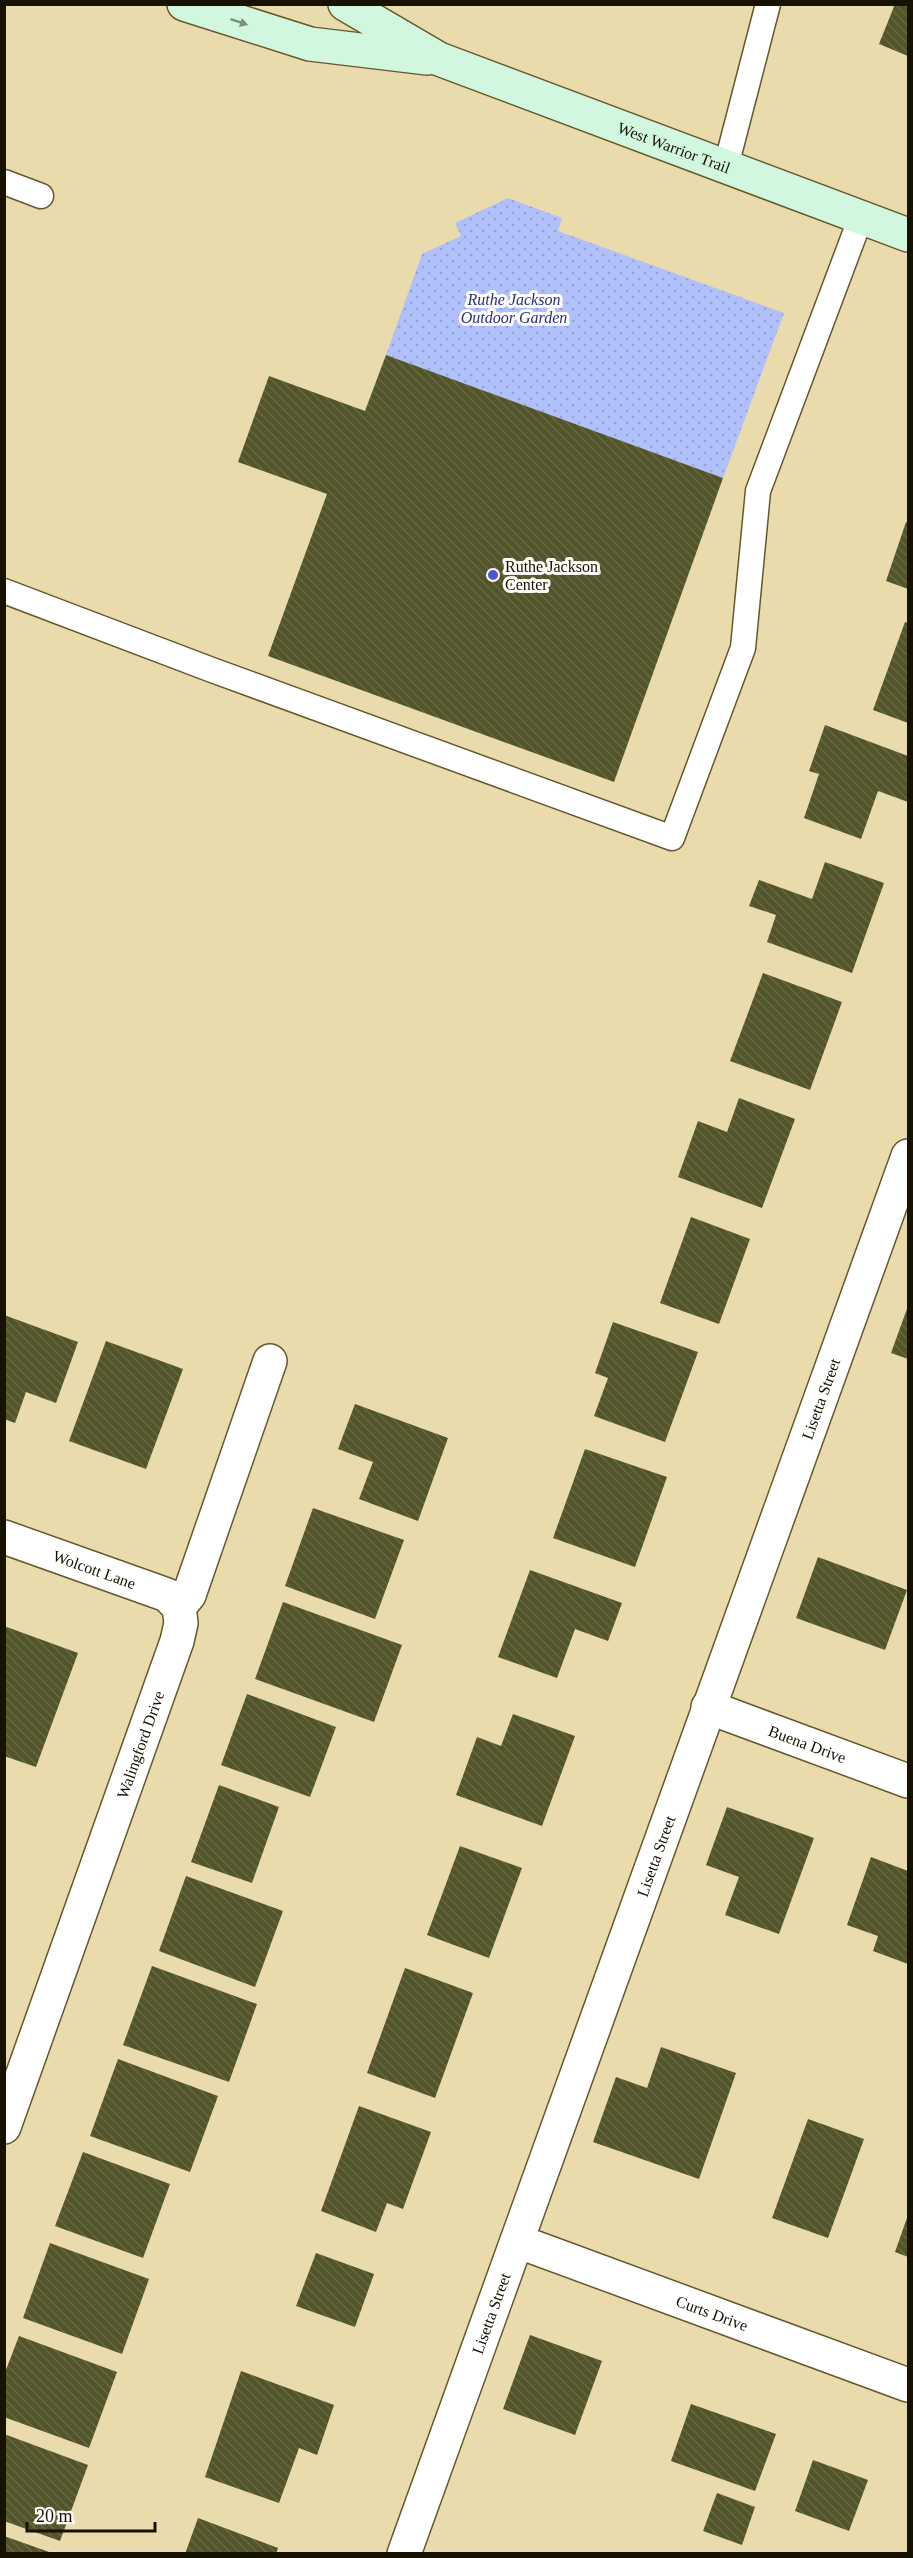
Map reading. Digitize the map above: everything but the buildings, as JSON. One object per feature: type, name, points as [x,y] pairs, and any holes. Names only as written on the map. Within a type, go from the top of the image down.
[{"type":"main road","name":"West Warrior Trail","points":[[184,4],[310,44],[439,59],[909,235]]},
{"type":"main road","name":"West Warrior Trail","points":[[345,4],[380,14],[439,59]]},
{"type":"street","name":"Lisetta Street","points":[[404,2553],[708,1707],[901,1201],[909,1156]]},
{"type":"street","name":"Walingford Drive","points":[[4,2127],[177,1641],[181,1623],[180,1607],[189,1595],[270,1361]]},
{"type":"street","name":"Wolcott Lane","points":[[4,1537],[167,1595],[180,1607]]},
{"type":"street","name":"Buena Drive","points":[[708,1707],[909,1781]]},
{"type":"street","name":"Curts Drive","points":[[517,2241],[909,2385]]},
{"type":"lane","points":[[726,166],[768,4]]},
{"type":"lane","points":[[4,182],[41,196]]},
{"type":"lane","points":[[4,591],[212,670],[672,838],[743,648],[758,491],[861,217]]},
{"type":"green space","name":"Ruthe Jackson Outdoor Garden","points":[[508,198],[562,218],[558,231],[784,313],[723,478],[386,355],[422,254],[461,236],[455,223]]},
{"type":"place","name":"Ruthe Jackson Center","points":[[493,575]]}]
